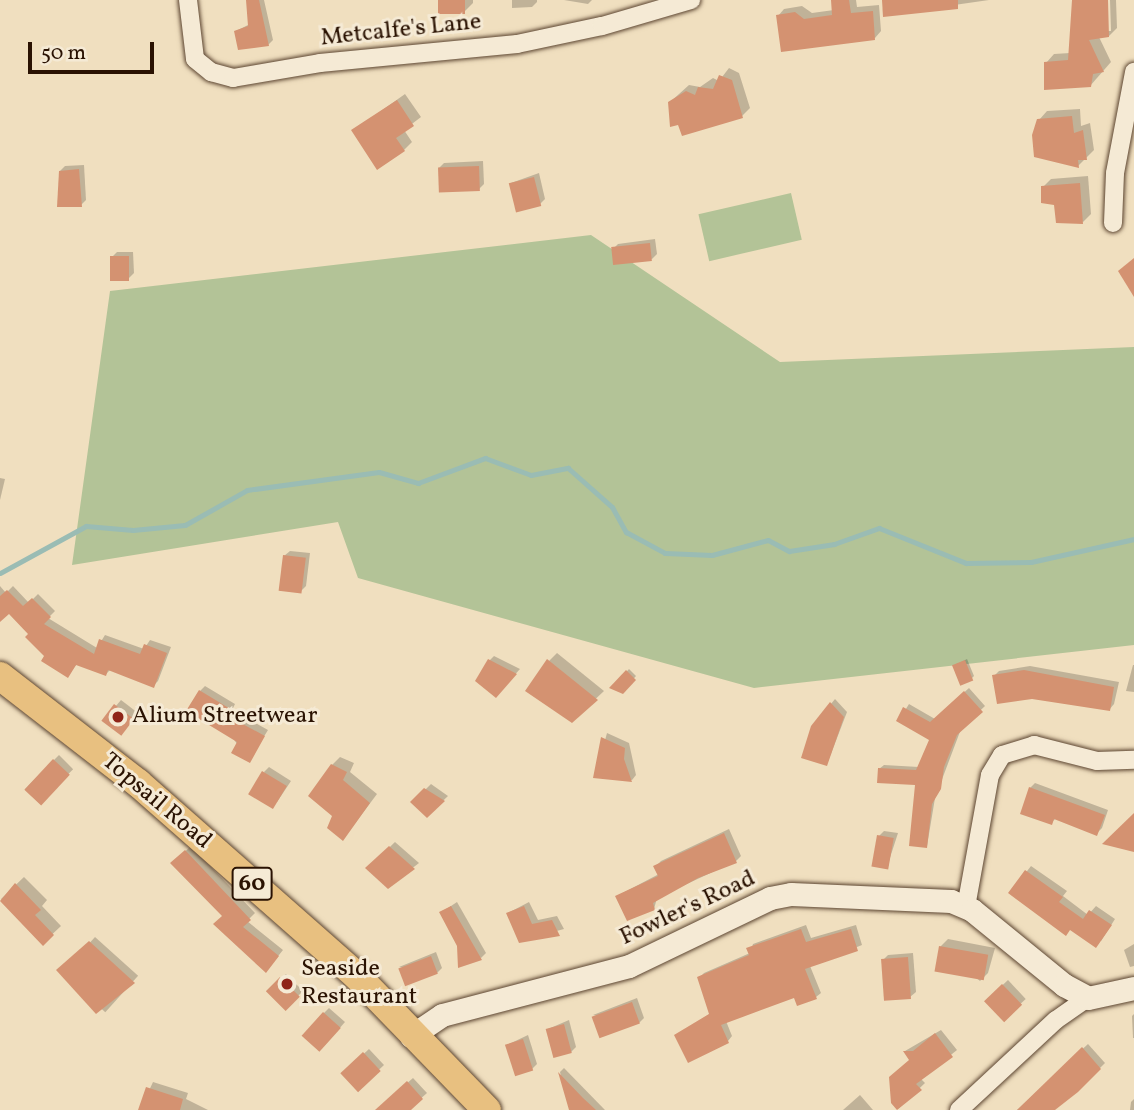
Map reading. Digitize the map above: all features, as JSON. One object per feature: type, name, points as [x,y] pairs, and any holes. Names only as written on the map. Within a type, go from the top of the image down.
[{"type":"main road","name":"Topsail Road","points":[[0,676],[179,820],[356,975],[411,1036],[487,1110]]},
{"type":"street","name":"Metcalfe's Lane","points":[[188,0],[191,42],[200,64],[233,78],[341,60],[495,46],[602,26],[691,0]]},
{"type":"street","points":[[1113,223],[1115,173],[1134,72]]},
{"type":"street","points":[[966,907],[988,782],[1002,755],[1028,745],[1097,761],[1134,760]]},
{"type":"street","name":"Fowler's Road","points":[[411,1036],[442,1015],[629,966],[780,895],[937,900],[966,907],[1064,985],[1088,998]]},
{"type":"street","points":[[959,1110],[1056,1020],[1088,998],[1134,988]]},
{"type":"green space","points":[[791,193],[802,240],[709,261],[698,214]]},
{"type":"green space","points":[[591,235],[780,362],[1134,347],[1134,645],[754,688],[358,578],[338,522],[72,565],[110,291]]},
{"type":"building","points":[[246,0],[259,0],[269,46],[238,50],[234,31],[248,26]]},
{"type":"building","points":[[438,0],[465,0],[465,14],[438,14]]},
{"type":"building","points":[[831,0],[849,0],[851,13],[873,11],[875,40],[781,52],[776,15],[795,12],[804,19],[832,15]]},
{"type":"building","points":[[882,0],[958,0],[958,9],[883,17]]},
{"type":"building","points":[[1072,0],[1108,0],[1109,37],[1089,40],[1104,72],[1093,74],[1091,87],[1044,90],[1044,62],[1068,60]]},
{"type":"building","points":[[719,75],[732,80],[743,118],[682,136],[678,125],[670,127],[668,102],[686,91],[695,95],[698,87],[713,89]]},
{"type":"building","points":[[397,100],[414,126],[396,138],[405,151],[377,170],[351,130]]},
{"type":"building","points":[[1072,116],[1074,133],[1083,130],[1087,160],[1078,160],[1079,168],[1034,157],[1032,135],[1037,119]]},
{"type":"building","points":[[479,166],[480,191],[439,192],[438,167]]},
{"type":"building","points":[[79,169],[82,207],[57,207],[59,171]]},
{"type":"building","points":[[534,177],[541,206],[516,212],[509,183]]},
{"type":"building","points":[[1080,183],[1083,224],[1056,223],[1054,205],[1041,203],[1041,186]]},
{"type":"building","points":[[650,243],[652,261],[613,265],[611,247]]},
{"type":"building","points":[[110,256],[129,256],[129,281],[110,281]]},
{"type":"building","points":[[1134,258],[1134,297],[1118,271]]},
{"type":"building","points":[[283,555],[306,558],[301,594],[279,591]]},
{"type":"building","points":[[7,590],[23,606],[32,598],[51,617],[44,624],[94,654],[99,639],[140,654],[144,644],[167,653],[154,688],[108,670],[106,676],[76,665],[68,678],[41,661],[44,656],[25,637],[28,634],[9,614],[0,622],[0,596]]},
{"type":"building","points":[[488,659],[517,674],[496,698],[475,681]]},
{"type":"building","points":[[547,659],[598,700],[572,723],[525,691]]},
{"type":"building","points":[[965,660],[973,680],[960,686],[952,665]]},
{"type":"building","points":[[626,670],[636,680],[623,694],[609,688]]},
{"type":"building","points":[[1024,670],[1114,687],[1110,711],[1032,699],[997,704],[992,675]]},
{"type":"building","points":[[199,690],[232,710],[228,716],[265,736],[250,763],[231,753],[237,742],[186,711]]},
{"type":"building","points":[[964,691],[983,712],[957,735],[944,767],[941,789],[932,804],[927,848],[909,846],[915,785],[877,783],[878,768],[916,770],[929,740],[896,721],[903,707],[930,722]]},
{"type":"building","points":[[830,702],[844,717],[827,766],[801,758],[811,726]]},
{"type":"building","points":[[114,704],[134,719],[121,736],[101,721]]},
{"type":"building","points":[[601,737],[625,748],[624,759],[632,782],[593,778]]},
{"type":"building","points":[[53,759],[70,775],[41,805],[24,790]]},
{"type":"building","points":[[331,764],[347,772],[343,780],[370,803],[343,841],[327,828],[332,816],[308,796]]},
{"type":"building","points":[[262,771],[287,786],[273,809],[248,794]]},
{"type":"building","points":[[1029,787],[1105,815],[1097,836],[1054,819],[1052,825],[1020,814]]},
{"type":"building","points":[[424,788],[445,801],[427,818],[410,802]]},
{"type":"building","points":[[1134,813],[1134,852],[1102,844]]},
{"type":"building","points":[[724,833],[737,863],[698,878],[653,903],[655,910],[627,921],[615,896],[658,876],[653,866]]},
{"type":"building","points":[[877,835],[894,838],[888,869],[871,867]]},
{"type":"building","points":[[389,846],[415,869],[388,889],[365,868]]},
{"type":"building","points":[[185,850],[251,920],[243,927],[279,956],[266,973],[213,924],[222,916],[170,863]]},
{"type":"building","points":[[1025,870],[1063,897],[1059,902],[1083,919],[1089,910],[1112,925],[1096,948],[1070,930],[1066,936],[1008,893]]},
{"type":"building","points":[[15,883],[41,910],[35,915],[54,935],[43,946],[0,901]]},
{"type":"building","points":[[451,906],[482,960],[458,968],[457,946],[439,912]]},
{"type":"building","points":[[524,906],[532,924],[552,920],[560,936],[519,943],[506,913]]},
{"type":"building","points":[[801,929],[806,942],[851,929],[858,951],[805,969],[817,999],[797,1006],[794,998],[721,1025],[729,1043],[688,1063],[674,1035],[709,1014],[697,977],[749,955],[746,948]]},
{"type":"building","points":[[89,941],[135,983],[96,1014],[56,970]]},
{"type":"building","points":[[939,946],[988,955],[984,980],[934,972]]},
{"type":"building","points":[[431,956],[438,974],[405,986],[398,969]]},
{"type":"building","points":[[908,957],[911,999],[884,1001],[881,959]]},
{"type":"building","points":[[280,977],[300,997],[286,1011],[266,991]]},
{"type":"building","points":[[1002,984],[1022,1005],[1004,1022],[984,1001]]},
{"type":"building","points":[[632,1002],[640,1024],[599,1038],[592,1017]]},
{"type":"building","points":[[323,1012],[341,1028],[319,1052],[302,1036]]},
{"type":"building","points":[[564,1024],[572,1053],[553,1058],[546,1029]]},
{"type":"building","points":[[935,1033],[953,1057],[916,1084],[922,1090],[897,1110],[891,1103],[889,1077],[909,1060],[903,1051],[913,1051]]},
{"type":"building","points":[[523,1039],[533,1070],[515,1076],[505,1045]]},
{"type":"building","points":[[1082,1047],[1101,1069],[1078,1092],[1055,1110],[1017,1110]]},
{"type":"building","points":[[363,1052],[381,1071],[358,1092],[340,1073]]},
{"type":"building","points":[[558,1072],[583,1098],[596,1110],[569,1110]]},
{"type":"building","points":[[407,1081],[423,1099],[411,1110],[375,1110]]},
{"type":"building","points":[[146,1087],[183,1099],[180,1110],[138,1110]]},
{"type":"waterway","points":[[0,573],[86,526],[133,530],[185,525],[247,490],[379,472],[418,483],[485,458],[531,475],[568,468],[612,507],[626,532],[665,553],[712,555],[768,540],[789,551],[834,544],[879,528],[966,563],[1031,562],[1134,539]]},
{"type":"place","name":"Alium Streetwear","points":[[118,717]]},
{"type":"place","name":"Seaside Restaurant","points":[[287,984]]}]
